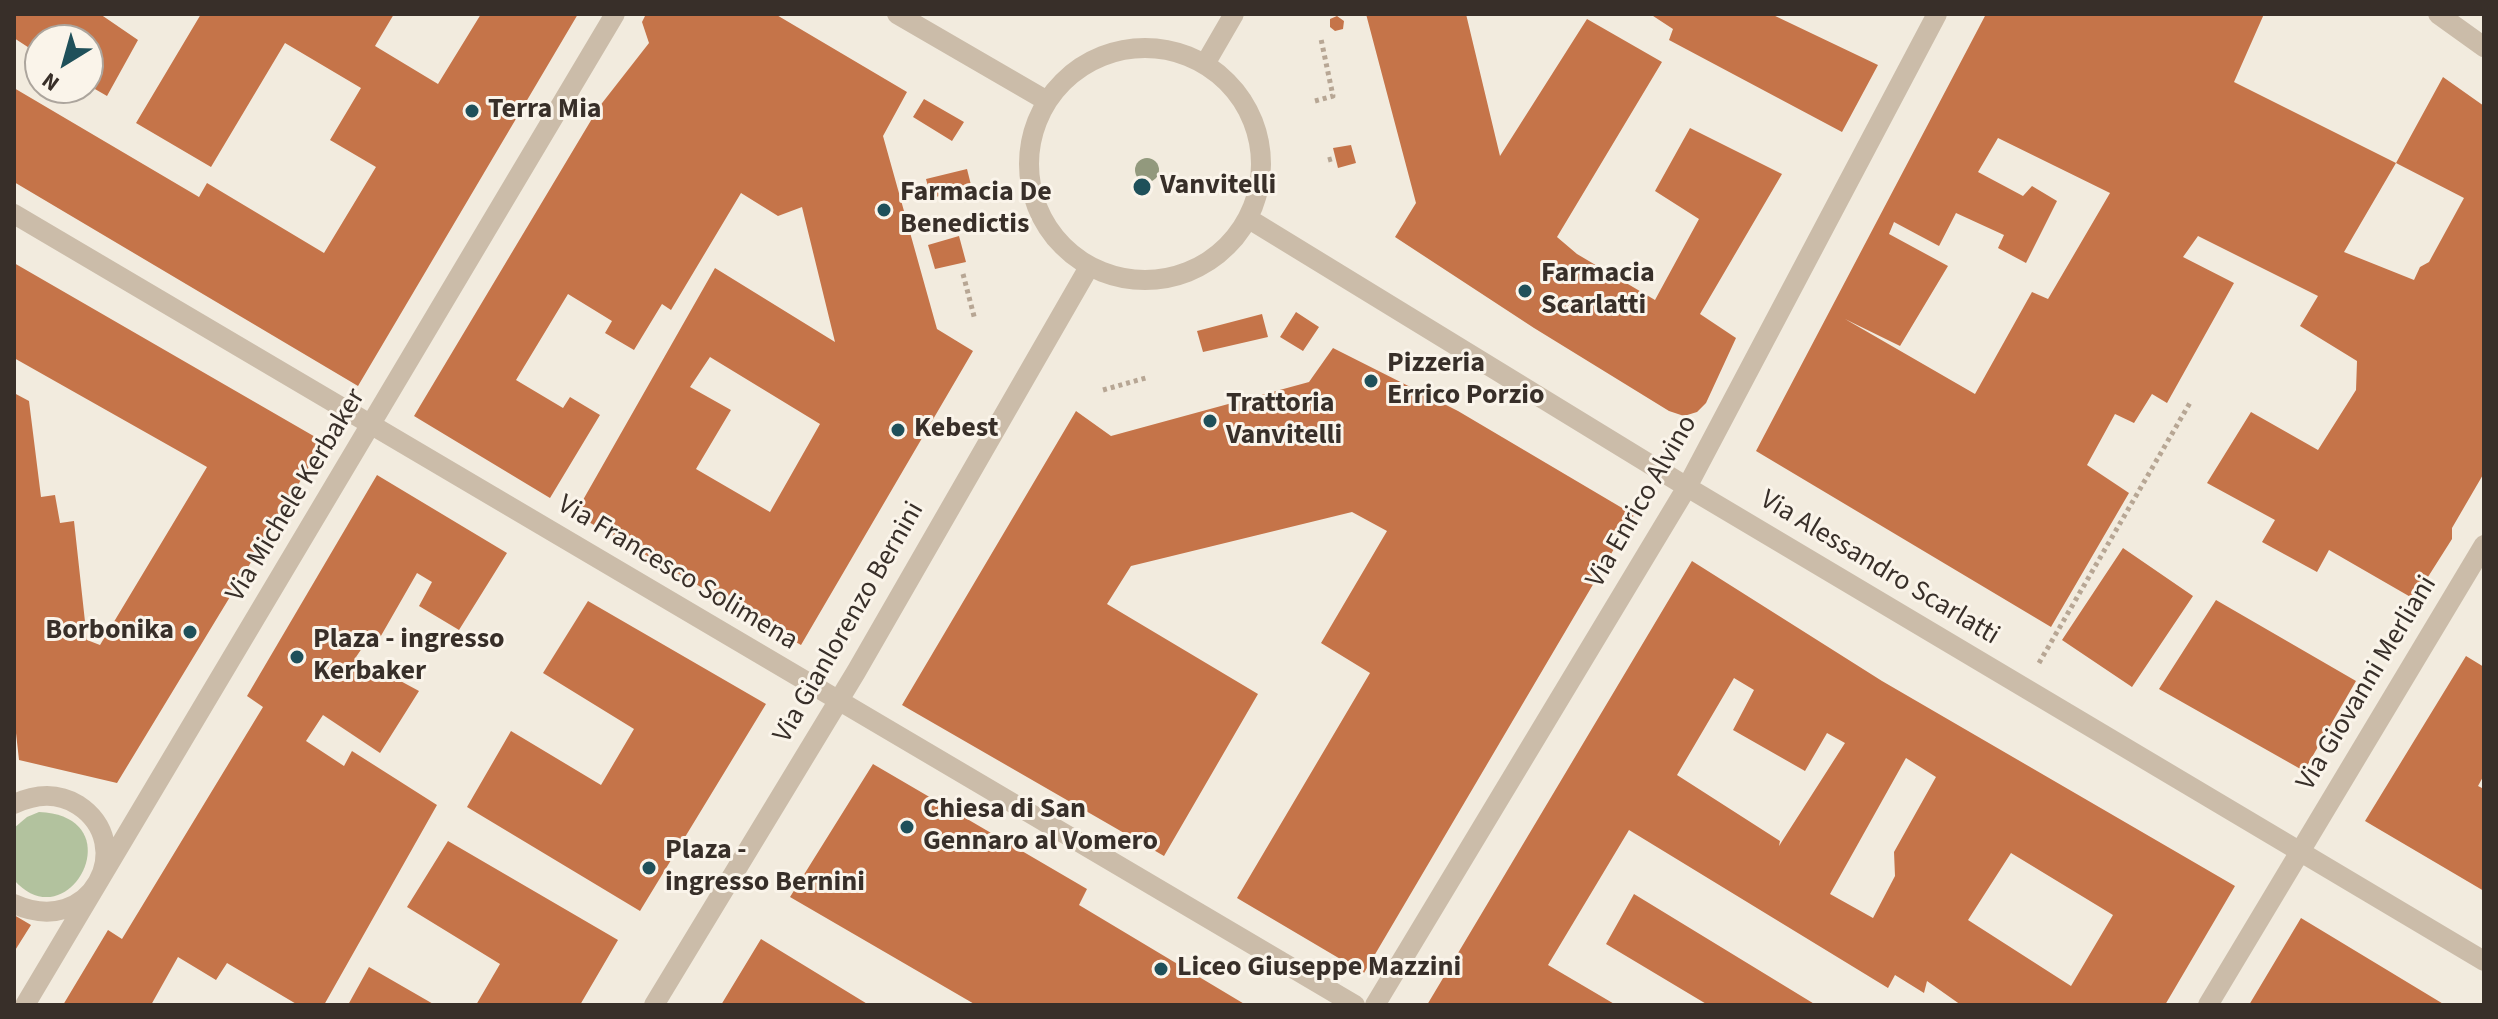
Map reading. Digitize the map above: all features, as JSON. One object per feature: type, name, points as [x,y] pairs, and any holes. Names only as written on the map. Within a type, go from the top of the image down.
[{"type":"street","name":"Via Michele Kerbaker","points":[[25,1005],[615,14]]},
{"type":"street","points":[[897,14],[1047,101]]},
{"type":"street","points":[[1205,64],[1234,14]]},
{"type":"street","name":"Via Enrico Alvino","points":[[1375,1005],[1687,487],[1937,14]]},
{"type":"street","points":[[2438,14],[2484,47]]},
{"type":"street","points":[[1149,48],[1180,52],[1205,64],[1224,80],[1247,107],[1260,144],[1260,182],[1249,219],[1227,248],[1197,269],[1163,280],[1125,280],[1089,267],[1060,244],[1039,212],[1029,176],[1031,137],[1047,101],[1074,72],[1111,53],[1149,48]]},
{"type":"street","name":"Via Francesco Solimena","points":[[14,214],[1355,1005]]},
{"type":"street","name":"Via Alessandro Scarlatti","points":[[1249,219],[1687,487],[2484,961]]},
{"type":"street","name":"Via Gianlorenzo Bernini","points":[[654,1005],[839,700],[1089,267]]},
{"type":"street","name":"Via Giovanni Merliani","points":[[2211,1001],[2484,545]]},
{"type":"street","points":[[14,803],[50,795],[68,799],[84,809],[96,823],[103,840],[105,857],[102,874],[94,889],[67,910],[49,913],[30,911],[14,904]]},
{"type":"path","points":[[1315,101],[1333,96],[1321,39]]},
{"type":"path","points":[[963,274],[975,320]]},
{"type":"path","points":[[1103,390],[1149,377]]},
{"type":"path","points":[[2025,688],[2191,401]]},
{"type":"green space","points":[[39,812],[68,819],[83,833],[88,852],[83,871],[71,887],[55,896],[35,895],[14,880],[14,828]]},
{"type":"building","points":[[14,14],[100,14],[138,40],[107,96],[104,94],[104,24],[24,24],[24,45],[14,38]]},
{"type":"building","points":[[201,14],[394,14],[375,46],[438,84],[481,14],[578,14],[358,386],[14,182],[14,88],[24,94],[24,104],[41,104],[199,197],[207,183],[324,253],[376,167],[330,140],[361,88],[285,43],[211,167],[136,123]]},
{"type":"building","points":[[646,14],[775,14],[907,92],[883,136],[937,329],[973,351],[801,645],[575,514],[715,268],[835,342],[802,207],[778,216],[741,193],[671,310],[662,304],[634,350],[605,333],[612,321],[568,294],[516,380],[563,408],[570,397],[600,415],[550,498],[414,416],[599,107],[649,43],[642,22]],"holes":[[[710,357],[820,424],[770,512],[696,469],[731,410],[690,387]]]},
{"type":"building","points":[[1366,14],[1466,14],[1500,156],[1587,19],[1662,62],[1557,237],[1577,254],[1655,300],[1699,219],[1655,191],[1690,128],[1782,174],[1700,314],[1736,338],[1706,403],[1697,412],[1684,416],[1669,411],[1395,237],[1416,203]]},
{"type":"building","points":[[1650,14],[1771,14],[1878,65],[1842,132],[1669,40],[1673,29]]},
{"type":"building","points":[[1986,14],[2264,14],[2234,82],[2396,163],[2443,77],[2484,106],[2484,473],[2452,528],[2452,539],[2414,599],[2329,550],[2317,572],[2262,542],[2275,520],[2207,483],[2251,412],[2318,450],[2356,390],[2357,361],[2300,326],[2318,296],[2198,236],[2183,257],[2234,283],[2167,403],[2152,394],[2134,423],[2115,414],[2087,465],[2129,493],[2051,627],[1756,451]],"holes":[[[1998,138],[2110,193],[2048,299],[2032,292],[1975,394],[1845,319],[1900,346],[1948,266],[1889,234],[1894,222],[1939,246],[1956,213],[2004,235],[1998,248],[2026,263],[2057,201],[2032,186],[2023,196],[1978,172]],[[2396,163],[2464,198],[2429,262],[2420,267],[2414,280],[2344,252]]]},
{"type":"building","points":[[1337,16],[1344,21],[1343,29],[1335,31],[1330,27],[1330,19]]},
{"type":"building","points":[[924,99],[964,122],[952,141],[913,117]]},
{"type":"building","points":[[1351,145],[1356,163],[1338,168],[1333,148]]},
{"type":"building","points":[[967,169],[972,189],[931,198],[926,179]]},
{"type":"building","points":[[959,236],[966,262],[935,269],[928,245]]},
{"type":"building","points":[[14,263],[324,442],[117,783],[19,760],[14,715],[14,393],[29,401],[41,497],[55,495],[60,523],[74,521],[87,640],[100,645],[207,467],[14,358]]},
{"type":"building","points":[[1296,312],[1319,327],[1303,351],[1280,337]]},
{"type":"building","points":[[1262,314],[1268,337],[1203,352],[1197,331]]},
{"type":"building","points":[[1333,348],[1458,411],[1634,515],[1364,973],[1237,898],[1370,673],[1321,643],[1387,531],[1352,512],[1131,566],[1107,604],[1258,694],[1164,856],[902,705],[1076,411],[1111,436],[1309,382]]},
{"type":"building","points":[[377,475],[507,553],[459,630],[419,606],[432,582],[417,573],[378,641],[371,635],[356,657],[419,691],[380,753],[323,715],[306,741],[344,766],[352,751],[437,805],[324,1005],[298,1005],[227,963],[216,980],[178,957],[151,1005],[63,1005],[108,930],[122,939],[263,707],[247,696]]},
{"type":"building","points":[[2123,548],[2193,596],[2132,687],[2062,640]]},
{"type":"building","points":[[1692,561],[1882,681],[2235,886],[2165,1005],[1961,1005],[1927,981],[1924,993],[1895,975],[1888,988],[1629,830],[1548,965],[1616,1005],[1427,1005]],"holes":[[[1734,678],[1754,690],[1733,730],[1805,771],[1827,733],[1845,743],[1779,846],[1780,841],[1677,775]],[[1906,758],[1936,777],[1894,852],[1895,876],[1873,918],[1830,894]],[[2011,853],[2113,915],[2071,986],[1968,920]]]},
{"type":"building","points":[[2216,600],[2356,681],[2304,771],[2159,689]]},
{"type":"building","points":[[588,601],[766,704],[640,911],[467,807],[511,731],[601,785],[634,729],[543,673]]},
{"type":"building","points":[[2466,656],[2484,667],[2484,775],[2478,786],[2484,789],[2484,891],[2365,821]]},
{"type":"building","name":"Chiesa di San Gennaro al Vomero","points":[[873,764],[1087,889],[1079,905],[1246,1005],[976,1005],[790,897]]},
{"type":"building","points":[[448,841],[618,940],[580,1005],[476,1005],[500,964],[407,907]]},
{"type":"building","points":[[1634,894],[1816,1005],[1708,1005],[1606,944]]},
{"type":"building","points":[[14,915],[31,925],[14,952]]},
{"type":"building","points":[[2301,918],[2445,1005],[2249,1005]]},
{"type":"building","points":[[761,939],[869,1005],[721,1005]]},
{"type":"building","points":[[369,967],[435,1005],[348,1005]]},
{"type":"place","name":"Terra Mia","points":[[472,111]]},
{"type":"place","name":"Vanvitelli","points":[[1142,187]]},
{"type":"place","name":"Farmacia De Benedictis","points":[[884,210]]},
{"type":"place","name":"Farmacia Scarlatti","points":[[1525,291]]},
{"type":"place","name":"Pizzeria Errico Porzio","points":[[1371,381]]},
{"type":"place","name":"Trattoria Vanvitelli","points":[[1210,421]]},
{"type":"place","name":"Kebest","points":[[898,430]]},
{"type":"place","name":"Borbonika","points":[[190,632]]},
{"type":"place","name":"Plaza - ingresso Kerbaker","points":[[297,657]]},
{"type":"place","name":"Chiesa di San Gennaro al Vomero","points":[[907,827]]},
{"type":"place","name":"Plaza - ingresso Bernini","points":[[649,868]]},
{"type":"place","name":"Liceo Giuseppe Mazzini","points":[[1161,969]]}]
